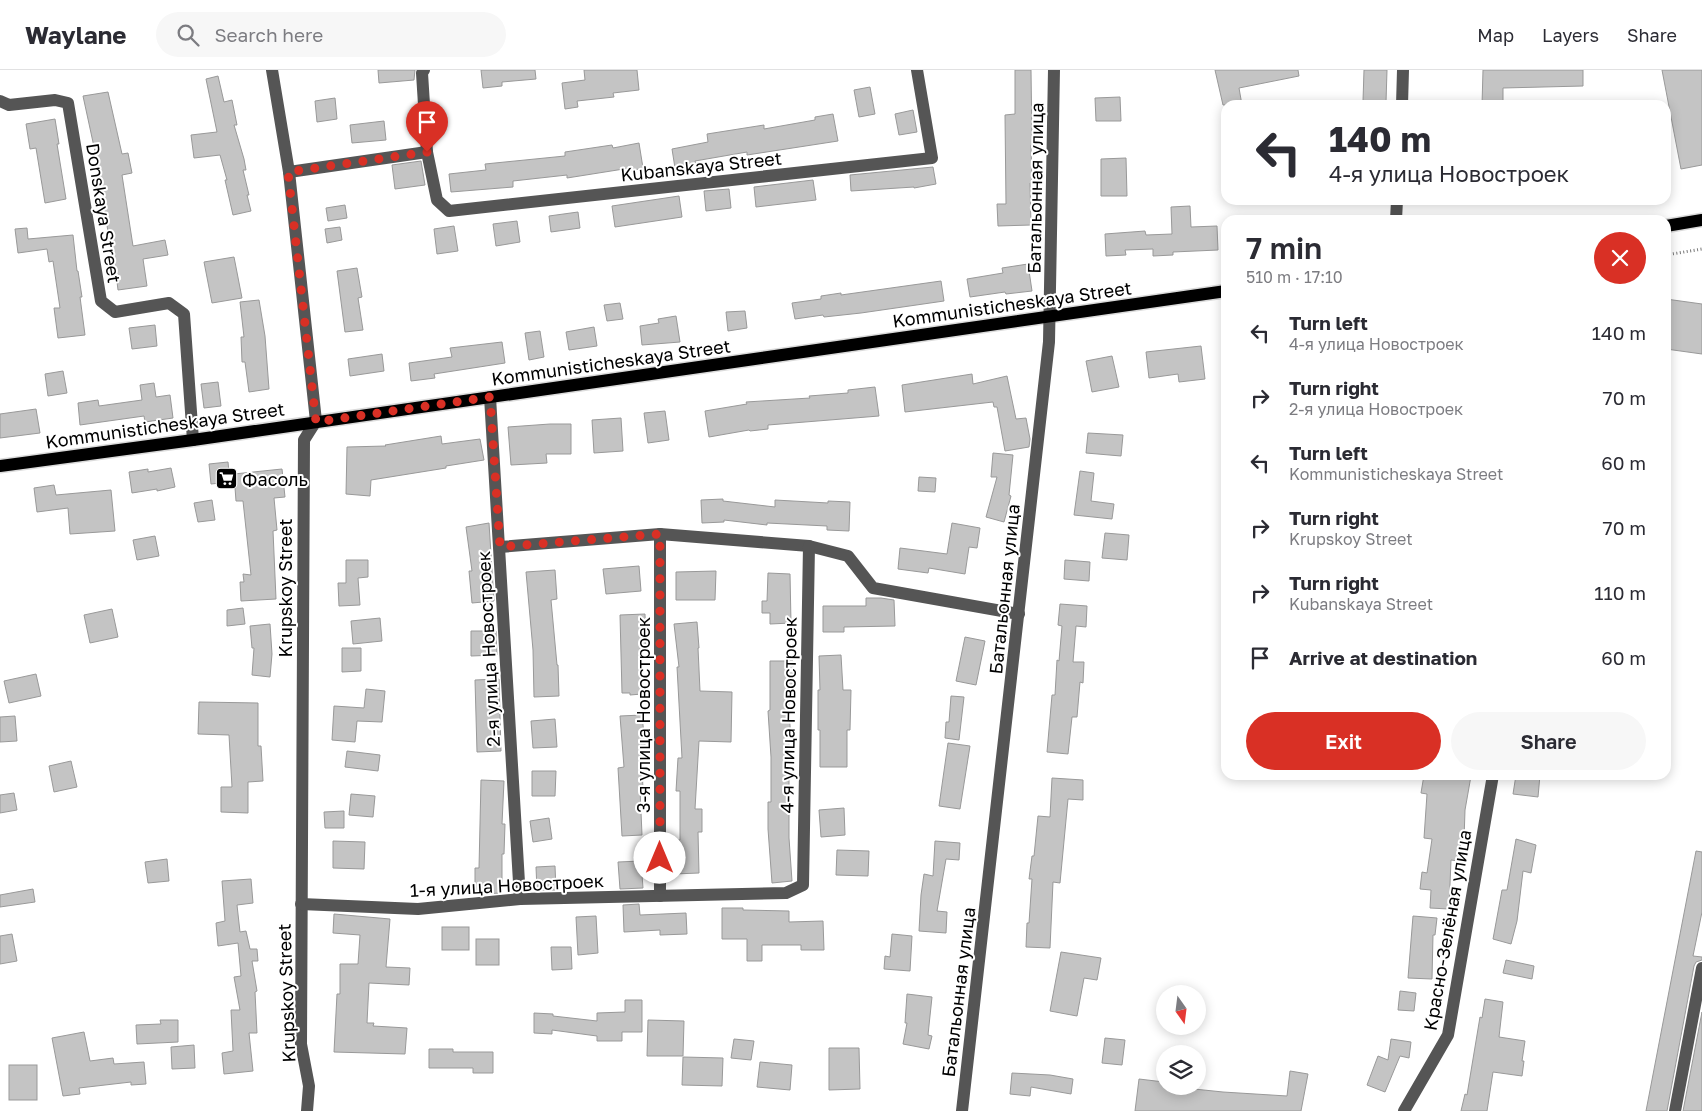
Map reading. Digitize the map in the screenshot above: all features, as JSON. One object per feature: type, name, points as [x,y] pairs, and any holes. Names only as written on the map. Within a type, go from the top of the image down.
[{"type":"main road","points":[[1671,225],[1702,220]]},
{"type":"main road","name":"Kommunisticheskaya Street","points":[[0,466],[193,440],[1221,291]]},
{"type":"street","points":[[272,70],[288,172],[316,422]]},
{"type":"street","name":"Kubanskaya Street","points":[[424,70],[422,73],[427,152],[437,200],[449,211],[932,158],[917,70]]},
{"type":"street","name":"Батальонная улица","points":[[962,1111],[1020,614],[1049,342],[1054,70]]},
{"type":"street","points":[[1402,100],[1403,70]]},
{"type":"street","name":"Donskaya Street","points":[[0,101],[9,105],[55,100],[68,103],[101,301],[115,312],[169,303],[184,314],[193,440]]},
{"type":"street","points":[[288,172],[427,152]]},
{"type":"street","name":"2-я улица Новостроек","points":[[490,397],[520,899]]},
{"type":"street","name":"Krupskoy Street","points":[[308,1111],[309,1086],[301,1044],[304,440],[316,422]]},
{"type":"street","points":[[500,547],[660,534],[809,546],[848,556],[873,588],[1020,614]]},
{"type":"street","name":"3-я улица Новостроек","points":[[660,534],[660,896]]},
{"type":"street","name":"4-я улица Новостроек","points":[[803,885],[809,546]]},
{"type":"street","name":"Красно-Зелёная улица","points":[[1404,1111],[1448,1035],[1492,780]]},
{"type":"street","name":"1-я улица Новостроек","points":[[301,904],[418,909],[520,899],[786,893],[803,885]]},
{"type":"street","points":[[1675,1111],[1702,968]]},
{"type":"path","points":[[1671,254],[1702,249]]},
{"type":"building","points":[[378,70],[415,70],[414,80],[379,83]]},
{"type":"building","points":[[481,70],[535,70],[536,79],[502,82],[502,86],[483,88]]},
{"type":"building","points":[[584,70],[637,70],[639,90],[613,93],[614,97],[577,101],[578,107],[565,109],[562,83],[585,80]]},
{"type":"building","points":[[1015,70],[1031,70],[1031,225],[998,226],[997,204],[1006,204],[1005,115],[1015,114]]},
{"type":"building","points":[[1215,70],[1298,70],[1299,76],[1239,88],[1241,100],[1222,100]]},
{"type":"building","points":[[1364,70],[1387,70],[1386,100],[1363,100]]},
{"type":"building","points":[[1483,70],[1583,70],[1583,86],[1503,88],[1503,100],[1482,100]]},
{"type":"building","points":[[1662,70],[1702,70],[1702,165],[1681,169],[1671,117],[1671,100],[1668,100]]},
{"type":"building","points":[[218,76],[224,102],[232,100],[237,125],[234,125],[244,159],[246,170],[243,170],[251,211],[233,215],[225,180],[227,180],[220,155],[194,158],[191,135],[217,132],[206,79]]},
{"type":"building","points":[[870,87],[875,114],[859,117],[854,90]]},
{"type":"building","points":[[108,92],[122,154],[128,153],[132,173],[122,175],[133,246],[165,240],[168,255],[143,259],[147,286],[118,290],[102,193],[104,193],[83,96]]},
{"type":"building","points":[[1120,97],[1121,121],[1096,121],[1095,98]]},
{"type":"building","points":[[335,98],[337,119],[317,122],[315,101]]},
{"type":"building","points":[[913,110],[917,132],[899,135],[895,114]]},
{"type":"building","points":[[833,114],[838,141],[747,155],[747,152],[695,161],[696,164],[675,168],[672,149],[708,142],[707,134],[764,125],[764,129],[815,120],[815,117]]},
{"type":"building","points":[[55,119],[66,199],[45,203],[36,148],[30,149],[26,124]]},
{"type":"building","points":[[384,121],[386,140],[352,143],[350,125]]},
{"type":"building","points":[[639,143],[643,168],[630,171],[630,168],[567,178],[567,175],[513,181],[513,187],[451,192],[449,174],[486,170],[485,164],[565,156],[565,152],[612,145],[613,148]]},
{"type":"building","points":[[1126,158],[1127,196],[1101,196],[1101,159]]},
{"type":"building","points":[[421,161],[425,185],[395,189],[392,165]]},
{"type":"building","points":[[933,167],[936,184],[914,188],[851,191],[850,175]]},
{"type":"building","points":[[813,180],[816,200],[756,207],[754,187]]},
{"type":"building","points":[[729,189],[731,208],[706,211],[704,191]]},
{"type":"building","points":[[679,196],[682,217],[615,227],[612,206]]},
{"type":"building","points":[[345,205],[347,218],[328,221],[326,208]]},
{"type":"building","points":[[1190,206],[1191,227],[1217,226],[1218,250],[1173,252],[1173,255],[1153,256],[1153,249],[1125,250],[1126,255],[1106,256],[1105,234],[1145,231],[1146,235],[1172,234],[1171,207]]},
{"type":"building","points":[[578,212],[580,228],[551,232],[549,216]]},
{"type":"building","points":[[517,221],[520,242],[496,246],[493,224]]},
{"type":"building","points":[[454,226],[458,251],[437,254],[434,229]]},
{"type":"building","points":[[340,227],[342,240],[327,243],[325,229]]},
{"type":"building","points":[[27,228],[28,239],[73,235],[82,297],[80,297],[85,335],[58,338],[54,308],[60,308],[53,261],[49,262],[47,249],[18,253],[15,229]]},
{"type":"building","points":[[234,257],[242,298],[212,303],[204,262]]},
{"type":"building","points":[[1028,264],[1032,291],[1006,294],[1005,292],[970,297],[967,279],[1003,273],[1002,268]]},
{"type":"building","points":[[357,268],[362,297],[358,298],[363,330],[345,332],[337,271]]},
{"type":"building","points":[[941,281],[944,301],[861,313],[795,319],[792,303],[821,299],[821,296],[841,293],[841,295]]},
{"type":"building","points":[[259,300],[265,336],[269,389],[249,392],[245,362],[242,362],[241,337],[244,337],[240,302]]},
{"type":"building","points":[[1671,300],[1702,304],[1702,354],[1671,350]]},
{"type":"building","points":[[620,303],[623,319],[607,321],[604,305]]},
{"type":"building","points":[[745,311],[747,328],[728,331],[726,312]]},
{"type":"building","points":[[676,316],[680,342],[642,345],[640,326],[659,323],[658,319]]},
{"type":"building","points":[[155,325],[157,346],[132,349],[129,328]]},
{"type":"building","points":[[594,327],[597,346],[569,350],[566,332]]},
{"type":"building","points":[[540,331],[544,357],[529,360],[525,333]]},
{"type":"building","points":[[502,342],[505,363],[434,374],[435,378],[411,381],[409,363],[452,357],[450,348]]},
{"type":"building","points":[[1201,346],[1205,379],[1179,382],[1178,374],[1149,378],[1146,352]]},
{"type":"building","points":[[382,354],[384,371],[350,376],[348,359]]},
{"type":"building","points":[[1112,356],[1119,387],[1092,392],[1086,361]]},
{"type":"building","points":[[63,371],[67,393],[48,396],[45,374]]},
{"type":"building","points":[[972,374],[973,384],[1007,376],[1016,419],[1026,418],[1030,439],[1029,447],[1005,451],[997,407],[994,407],[993,402],[905,412],[902,385]]},
{"type":"building","points":[[218,382],[221,406],[204,408],[201,384]]},
{"type":"building","points":[[154,383],[156,397],[170,395],[173,418],[145,422],[144,416],[80,425],[78,403],[98,400],[99,406],[142,400],[140,385]]},
{"type":"building","points":[[875,387],[879,416],[768,425],[768,429],[749,430],[709,437],[705,411],[747,404],[746,402],[810,398],[809,396],[848,393],[848,390]]},
{"type":"building","points":[[36,409],[40,433],[0,438],[0,414]]},
{"type":"building","points":[[665,411],[669,440],[648,443],[644,413]]},
{"type":"building","points":[[621,418],[623,451],[594,453],[592,420]]},
{"type":"building","points":[[571,424],[571,454],[546,454],[547,463],[511,465],[508,427]]},
{"type":"building","points":[[1088,433],[1123,435],[1121,456],[1086,453]]},
{"type":"building","points":[[441,436],[442,444],[480,439],[484,460],[371,480],[370,496],[346,494],[347,447],[386,446]]},
{"type":"building","points":[[993,453],[1013,455],[1009,495],[1011,496],[1004,522],[986,517],[997,477],[991,477]]},
{"type":"building","points":[[228,462],[230,482],[211,484],[209,464]]},
{"type":"building","points":[[171,468],[175,487],[132,493],[129,472],[148,469],[148,472]]},
{"type":"building","points":[[282,469],[285,497],[274,498],[277,530],[273,531],[276,599],[241,601],[240,582],[244,582],[243,574],[251,575],[243,501],[236,501],[234,474]]},
{"type":"building","points":[[1080,471],[1094,473],[1091,501],[1114,504],[1112,519],[1074,515]]},
{"type":"building","points":[[919,477],[936,478],[935,492],[918,491]]},
{"type":"building","points":[[54,485],[56,495],[111,490],[115,531],[70,534],[68,508],[37,512],[34,488]]},
{"type":"building","points":[[723,499],[723,501],[775,507],[775,500],[828,503],[828,501],[850,502],[849,531],[827,530],[827,526],[767,523],[767,525],[724,520],[724,522],[702,523],[701,500]]},
{"type":"building","points":[[212,500],[215,520],[198,522],[194,503]]},
{"type":"building","points":[[489,523],[494,601],[472,603],[469,571],[472,571],[466,527]]},
{"type":"building","points":[[952,523],[980,528],[977,548],[969,547],[965,574],[929,568],[928,573],[898,569],[900,548],[947,554]]},
{"type":"building","points":[[1105,533],[1129,535],[1127,560],[1102,558]]},
{"type":"building","points":[[155,536],[159,556],[137,560],[133,540]]},
{"type":"building","points":[[346,560],[368,560],[368,577],[358,578],[360,605],[339,606],[338,583],[346,583]]},
{"type":"building","points":[[1065,560],[1090,562],[1089,581],[1064,579]]},
{"type":"building","points":[[639,566],[641,591],[606,594],[603,569]]},
{"type":"building","points":[[555,570],[557,599],[551,600],[558,665],[559,696],[534,697],[533,650],[526,572]]},
{"type":"building","points":[[716,571],[715,600],[676,600],[676,572]]},
{"type":"building","points":[[768,573],[790,574],[791,623],[770,624],[770,613],[762,613],[762,601],[767,601]]},
{"type":"building","points":[[866,598],[894,600],[895,626],[844,627],[844,632],[823,632],[823,606],[866,606]]},
{"type":"building","points":[[1060,604],[1087,606],[1086,627],[1076,626],[1073,662],[1084,662],[1083,683],[1080,682],[1077,717],[1072,717],[1068,754],[1047,752],[1052,695],[1055,695],[1057,660],[1059,661],[1062,626],[1058,625]]},
{"type":"building","points":[[243,608],[245,624],[227,626],[227,610]]},
{"type":"building","points":[[112,609],[118,637],[90,643],[84,615]]},
{"type":"building","points":[[645,614],[646,648],[640,648],[642,694],[630,695],[630,693],[622,693],[620,615]]},
{"type":"building","points":[[380,618],[382,641],[353,644],[351,621]]},
{"type":"building","points":[[697,622],[700,691],[732,692],[731,742],[699,741],[695,809],[702,809],[702,832],[698,832],[699,873],[674,874],[673,840],[680,840],[680,791],[676,791],[678,758],[682,758],[677,667],[679,667],[674,624]]},
{"type":"building","points":[[270,624],[272,654],[270,677],[252,675],[254,648],[252,648],[250,626]]},
{"type":"building","points":[[471,631],[496,631],[497,655],[471,656]]},
{"type":"building","points":[[965,637],[985,641],[976,685],[956,681]]},
{"type":"building","points":[[342,648],[361,648],[361,671],[342,672]]},
{"type":"building","points":[[841,655],[843,690],[851,690],[850,730],[847,730],[847,767],[820,767],[820,730],[818,730],[819,656]]},
{"type":"building","points":[[770,661],[793,661],[792,694],[788,694],[791,741],[789,741],[789,838],[792,881],[772,883],[768,829],[768,802],[771,802],[768,711],[770,710]]},
{"type":"building","points":[[36,674],[41,696],[9,703],[4,681]]},
{"type":"building","points":[[499,679],[501,751],[477,752],[475,680]]},
{"type":"building","points":[[366,689],[385,691],[382,722],[357,721],[355,742],[332,740],[334,706],[364,708]]},
{"type":"building","points":[[951,696],[964,697],[959,740],[945,738],[946,722],[949,722]]},
{"type":"building","points":[[199,702],[258,703],[258,746],[261,746],[263,781],[248,782],[248,813],[221,812],[221,787],[232,787],[229,735],[198,734]]},
{"type":"building","points":[[642,715],[645,745],[641,745],[643,789],[640,789],[642,835],[622,836],[618,768],[624,767],[620,716]]},
{"type":"building","points":[[15,716],[17,741],[0,742],[0,717]]},
{"type":"building","points":[[555,719],[557,747],[533,748],[531,721]]},
{"type":"building","points":[[948,743],[970,746],[960,809],[939,806]]},
{"type":"building","points":[[347,751],[380,755],[378,771],[345,767]]},
{"type":"building","points":[[71,761],[77,787],[54,792],[49,766]]},
{"type":"building","points":[[532,771],[556,771],[555,796],[532,796]]},
{"type":"building","points":[[1052,778],[1083,780],[1083,800],[1068,799],[1060,883],[1053,882],[1050,948],[1026,947],[1032,879],[1029,879],[1032,856],[1034,856],[1038,816],[1050,817]]},
{"type":"building","points":[[481,780],[504,781],[502,824],[505,824],[504,854],[502,854],[502,893],[475,894],[475,868],[479,868]]},
{"type":"building","points":[[1423,780],[1470,780],[1465,810],[1464,840],[1461,840],[1458,861],[1451,860],[1449,909],[1430,908],[1431,890],[1420,889],[1422,872],[1427,873],[1432,839],[1424,838],[1427,794],[1421,793]]},
{"type":"building","points":[[1515,780],[1540,780],[1538,797],[1513,794]]},
{"type":"building","points":[[14,793],[17,810],[0,813],[0,795]]},
{"type":"building","points":[[351,794],[375,796],[373,817],[349,815]]},
{"type":"building","points":[[844,808],[845,835],[821,837],[819,810]]},
{"type":"building","points":[[344,811],[344,828],[325,828],[324,812]]},
{"type":"building","points":[[549,818],[552,839],[533,842],[530,821]]},
{"type":"building","points":[[1516,839],[1536,845],[1531,873],[1523,871],[1517,921],[1511,944],[1493,939],[1502,890],[1507,890]]},
{"type":"building","points":[[333,841],[365,842],[364,869],[333,868]]},
{"type":"building","points":[[935,841],[960,843],[959,860],[946,859],[937,911],[947,912],[946,933],[919,931],[924,874],[933,876]]},
{"type":"building","points":[[837,850],[869,851],[868,876],[836,875]]},
{"type":"building","points":[[1696,851],[1702,852],[1702,912],[1693,956],[1702,957],[1702,960],[1696,962],[1694,966],[1667,1111],[1646,1111]]},
{"type":"building","points":[[167,859],[169,881],[148,883],[145,862]]},
{"type":"building","points":[[641,861],[643,888],[620,889],[618,862]]},
{"type":"building","points":[[555,866],[556,890],[537,890],[536,867]]},
{"type":"building","points":[[251,879],[253,903],[237,905],[240,932],[246,931],[250,949],[257,949],[258,961],[252,961],[257,991],[255,992],[257,1033],[249,1033],[253,1071],[224,1074],[222,1053],[233,1051],[231,1010],[240,1010],[234,977],[241,976],[238,943],[218,946],[216,923],[225,921],[222,881]]},
{"type":"building","points":[[33,889],[35,902],[0,907],[0,895]]},
{"type":"building","points":[[639,904],[640,915],[686,913],[687,934],[660,935],[660,930],[624,932],[623,905]]},
{"type":"building","points":[[722,908],[789,911],[789,922],[823,921],[824,950],[801,950],[801,945],[762,945],[762,961],[747,961],[747,939],[722,939]]},
{"type":"building","points":[[334,914],[390,919],[386,967],[410,968],[409,985],[369,983],[367,1023],[374,1023],[373,1026],[407,1028],[405,1054],[334,1052],[337,994],[340,994],[340,964],[358,964],[360,935],[333,933]]},
{"type":"building","points":[[596,916],[598,953],[578,955],[576,917]]},
{"type":"building","points":[[1413,916],[1437,918],[1435,935],[1433,935],[1432,979],[1408,978]]},
{"type":"building","points":[[442,927],[469,927],[469,950],[442,950]]},
{"type":"building","points":[[12,934],[17,961],[0,964],[0,936]]},
{"type":"building","points":[[892,934],[912,936],[910,971],[884,969],[885,956],[890,957]]},
{"type":"building","points":[[476,939],[499,939],[499,965],[476,965]]},
{"type":"building","points":[[551,947],[571,947],[572,969],[552,970]]},
{"type":"building","points":[[1061,952],[1101,958],[1097,980],[1084,978],[1077,1016],[1050,1011]]},
{"type":"building","points":[[1506,960],[1534,966],[1532,979],[1503,973]]},
{"type":"building","points":[[1400,991],[1416,993],[1414,1011],[1398,1010]]},
{"type":"building","points":[[907,994],[932,997],[928,1035],[932,1036],[929,1049],[903,1044],[907,1023],[905,1023]]},
{"type":"building","points":[[1485,999],[1503,1002],[1499,1037],[1525,1041],[1522,1076],[1493,1072],[1487,1111],[1461,1111],[1465,1094],[1467,1095],[1480,1017],[1482,1018]]},
{"type":"building","points":[[625,1000],[642,1000],[642,1032],[622,1032],[622,1041],[597,1041],[597,1036],[552,1030],[552,1034],[534,1033],[534,1013],[597,1021],[597,1013],[625,1012]]},
{"type":"building","points":[[1702,1012],[1702,1111],[1683,1111]]},
{"type":"building","points":[[160,1020],[178,1020],[178,1042],[137,1044],[136,1025],[161,1024]]},
{"type":"building","points":[[648,1020],[684,1021],[683,1056],[647,1056]]},
{"type":"building","points":[[84,1032],[90,1061],[113,1058],[114,1064],[144,1062],[146,1084],[131,1085],[131,1082],[79,1088],[80,1094],[63,1096],[52,1038]]},
{"type":"building","points":[[1105,1038],[1125,1040],[1122,1065],[1102,1063]]},
{"type":"building","points":[[734,1039],[754,1041],[751,1060],[731,1058]]},
{"type":"building","points":[[1391,1039],[1411,1042],[1409,1058],[1400,1056],[1385,1092],[1367,1085],[1378,1056],[1388,1060]]},
{"type":"building","points":[[194,1045],[195,1068],[172,1069],[171,1047]]},
{"type":"building","points":[[829,1048],[859,1048],[860,1089],[829,1090]]},
{"type":"building","points":[[429,1049],[453,1049],[453,1052],[493,1052],[493,1073],[473,1073],[473,1068],[429,1068]]},
{"type":"building","points":[[683,1057],[723,1058],[722,1086],[682,1085]]},
{"type":"building","points":[[760,1062],[792,1065],[790,1090],[757,1087]]},
{"type":"building","points":[[9,1065],[37,1065],[37,1100],[9,1100]]},
{"type":"building","points":[[1290,1071],[1308,1074],[1301,1111],[1135,1111],[1139,1079],[1156,1081],[1156,1095],[1206,1095],[1206,1090],[1287,1096]]},
{"type":"building","points":[[1012,1073],[1050,1075],[1073,1079],[1071,1094],[1031,1087],[1030,1096],[1010,1094]]},
{"type":"place","name":"Фасоль","points":[[226,479]]},
{"type":"route","points":[[427,152],[288,172],[316,422],[490,397],[500,547],[660,534],[660,858]]}]
